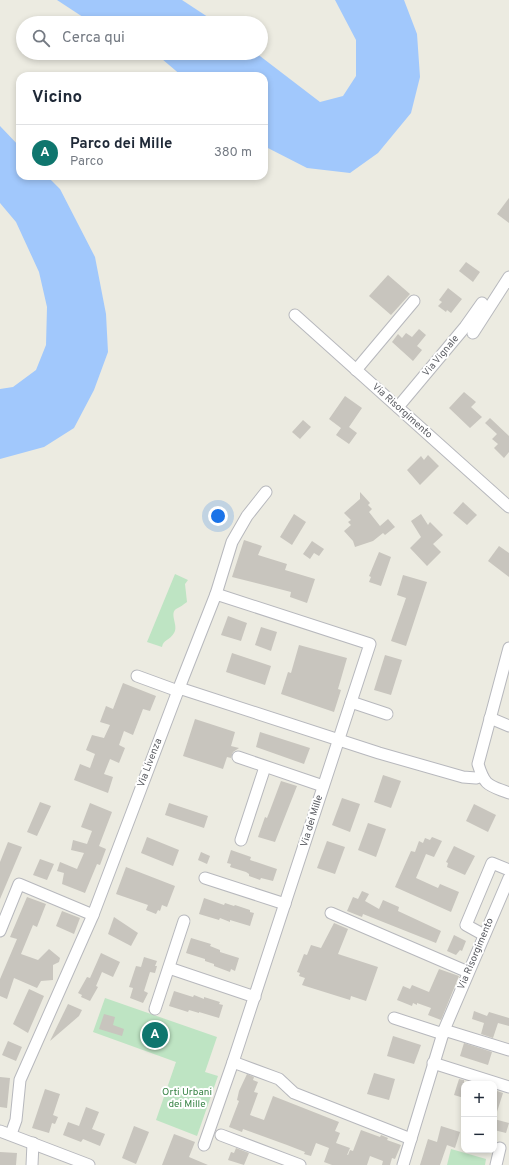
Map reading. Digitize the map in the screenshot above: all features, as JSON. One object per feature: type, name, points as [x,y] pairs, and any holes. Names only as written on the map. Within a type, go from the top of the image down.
[{"type":"street","name":"Via Vignale","points":[[473,333],[509,276]]},
{"type":"street","points":[[356,370],[414,301]]},
{"type":"street","name":"Via Vignale","points":[[398,407],[465,327],[482,303]]},
{"type":"street","name":"Via Risorgimento","points":[[295,314],[509,507]]},
{"type":"street","points":[[179,689],[216,594],[232,542],[247,516],[266,492]]},
{"type":"street","name":"Via dei Mille","points":[[204,1145],[255,997],[370,644],[216,594]]},
{"type":"street","points":[[509,648],[478,764],[482,776],[489,786],[509,793]]},
{"type":"street","points":[[137,676],[463,777],[476,778],[482,776]]},
{"type":"street","name":"Via Livenza","points":[[5,1132],[16,1120],[20,1080],[93,915],[179,689]]},
{"type":"street","points":[[351,702],[387,714]]},
{"type":"street","points":[[490,718],[509,726]]},
{"type":"street","points":[[238,757],[323,786]]},
{"type":"street","points":[[241,840],[265,767]]},
{"type":"street","points":[[484,935],[466,925],[492,863],[509,870]]},
{"type":"street","points":[[205,878],[285,904]]},
{"type":"street","name":"Via Risorgimento","points":[[403,1165],[443,1032],[484,935],[507,890],[509,878]]},
{"type":"street","points":[[0,931],[19,884],[93,915]]},
{"type":"street","points":[[331,913],[468,972]]},
{"type":"street","points":[[155,1009],[184,922]]},
{"type":"street","points":[[169,968],[255,997]]},
{"type":"street","points":[[394,1018],[509,1050]]},
{"type":"street","points":[[233,1062],[279,1079],[294,1094],[411,1139]]},
{"type":"street","points":[[433,1063],[509,1087]]},
{"type":"street","points":[[5,1132],[89,1165]]},
{"type":"street","points":[[221,1135],[300,1165]]},
{"type":"street","points":[[32,1165],[33,1143]]},
{"type":"street","points":[[496,1165],[500,1148]]},
{"type":"green space","points":[[175,574],[188,580],[185,584],[187,602],[174,611],[175,630],[162,647],[147,642]]},
{"type":"green space","name":"Orti Urbani dei Mille","points":[[105,998],[217,1037],[205,1072],[218,1076],[197,1136],[156,1120],[176,1062],[93,1032]]},
{"type":"green space","points":[[451,1149],[486,1159],[485,1165],[447,1165]]},
{"type":"water","points":[[57,0],[182,0],[206,16],[81,16]]},
{"type":"water","points":[[335,0],[404,0],[417,34],[420,77],[411,113],[378,153],[350,173],[307,168],[268,148],[268,72],[177,72],[163,60],[265,60],[320,102],[343,96],[356,76],[356,40]]},
{"type":"water","points":[[0,126],[16,143],[16,180],[51,180],[60,189],[95,257],[106,314],[108,352],[94,390],[74,428],[44,447],[0,459],[0,389],[13,387],[36,370],[46,345],[47,307],[39,272],[16,222],[0,203]]},
{"type":"building","points":[[509,198],[509,223],[497,214]]},
{"type":"building","points":[[466,262],[480,272],[473,282],[459,271]]},
{"type":"building","points":[[388,275],[410,294],[391,315],[369,296]]},
{"type":"building","points":[[448,288],[462,299],[451,313],[447,310],[446,312],[438,306],[442,302],[439,300]]},
{"type":"building","points":[[419,329],[426,335],[417,346],[422,350],[413,361],[392,342],[398,334],[402,338],[406,333],[412,337]]},
{"type":"building","points":[[464,392],[476,402],[471,407],[482,417],[470,428],[449,408]]},
{"type":"building","points":[[345,396],[362,408],[349,427],[357,433],[349,444],[336,435],[341,428],[329,419]]},
{"type":"building","points":[[490,418],[509,436],[509,452],[504,458],[494,448],[498,444],[492,439],[497,434],[485,423]]},
{"type":"building","points":[[303,420],[311,427],[300,439],[292,432]]},
{"type":"building","points":[[428,455],[439,466],[420,485],[407,470],[421,456],[424,460]]},
{"type":"building","points":[[360,492],[370,503],[368,505],[372,509],[369,512],[380,526],[388,519],[395,527],[385,535],[383,533],[373,541],[355,547],[353,541],[344,531],[351,525],[348,522],[351,520],[344,513],[360,499]]},
{"type":"building","points":[[463,502],[477,515],[467,525],[453,513]]},
{"type":"building","points":[[294,514],[306,522],[292,545],[280,537]]},
{"type":"building","points":[[421,514],[428,525],[430,522],[443,535],[433,544],[441,552],[427,566],[410,548],[421,537],[411,521]]},
{"type":"building","points":[[244,540],[262,546],[258,555],[287,564],[285,570],[315,579],[307,603],[290,597],[291,592],[232,577]]},
{"type":"building","points":[[312,541],[324,549],[319,556],[314,553],[310,559],[303,554]]},
{"type":"building","points":[[499,546],[509,553],[509,577],[488,561]]},
{"type":"building","points":[[379,552],[391,557],[381,586],[369,582],[371,577],[369,576]]},
{"type":"building","points":[[403,575],[427,582],[406,646],[391,641],[406,598],[397,595]]},
{"type":"building","points":[[228,616],[247,623],[241,641],[221,635]]},
{"type":"building","points":[[261,627],[277,632],[271,651],[255,645]]},
{"type":"building","points":[[299,645],[347,658],[338,689],[341,690],[334,712],[281,694],[288,672],[291,673]]},
{"type":"building","points":[[232,653],[271,666],[265,685],[226,672]]},
{"type":"building","points":[[385,655],[402,660],[391,695],[374,690]]},
{"type":"building","points":[[123,683],[156,696],[150,711],[143,709],[133,735],[124,731],[119,745],[125,748],[119,763],[110,759],[104,774],[113,777],[108,793],[74,780],[80,764],[90,768],[95,754],[86,750],[92,735],[104,738],[110,725],[100,722],[106,706],[113,709]]},
{"type":"building","points":[[195,719],[235,732],[231,746],[239,748],[233,752],[231,758],[227,757],[223,769],[183,756]]},
{"type":"building","points":[[260,732],[310,748],[304,764],[256,747]]},
{"type":"building","points":[[383,775],[401,781],[391,808],[374,802]]},
{"type":"building","points":[[281,781],[297,786],[275,842],[258,837]]},
{"type":"building","points":[[342,798],[360,804],[350,832],[332,825]]},
{"type":"building","points":[[40,802],[51,806],[37,836],[27,832]]},
{"type":"building","points":[[90,803],[112,812],[99,846],[106,849],[100,865],[97,864],[85,893],[62,884],[64,873],[57,871],[60,862],[77,869],[84,853],[71,850],[73,840],[87,844],[92,831],[81,827]]},
{"type":"building","points":[[169,803],[208,816],[204,828],[165,815]]},
{"type":"building","points":[[474,804],[496,815],[488,832],[466,821]]},
{"type":"building","points":[[368,823],[386,829],[376,857],[358,850]]},
{"type":"building","points":[[147,837],[179,850],[173,866],[141,853]]},
{"type":"building","points":[[432,837],[442,841],[434,857],[426,854],[416,878],[438,888],[440,884],[459,892],[451,912],[395,887],[411,851],[415,852],[419,841],[423,843],[425,838],[430,840]]},
{"type":"building","points":[[327,841],[345,847],[335,874],[317,868]]},
{"type":"building","points":[[8,842],[22,847],[0,899],[0,862]]},
{"type":"building","points":[[454,846],[475,856],[465,875],[447,867],[448,863],[446,862]]},
{"type":"building","points":[[231,850],[251,857],[250,860],[277,869],[273,881],[261,878],[260,880],[249,876],[246,872],[230,867],[231,864],[227,863]]},
{"type":"building","points":[[201,852],[210,856],[207,864],[198,860]]},
{"type":"building","points":[[40,859],[54,864],[47,880],[33,875]]},
{"type":"building","points":[[126,867],[175,886],[167,907],[162,905],[160,911],[158,910],[156,914],[146,910],[148,905],[116,894]]},
{"type":"building","points":[[362,891],[369,894],[365,901],[379,909],[383,900],[399,907],[398,911],[441,931],[436,943],[363,914],[362,917],[347,911],[353,897],[358,899]]},
{"type":"building","points":[[27,897],[46,904],[37,927],[33,925],[21,954],[38,960],[49,949],[60,958],[59,962],[53,965],[53,980],[41,981],[37,988],[14,978],[7,999],[0,996],[0,979],[17,939],[10,937]]},
{"type":"building","points":[[204,898],[224,905],[225,903],[250,910],[250,912],[254,913],[250,926],[230,920],[230,922],[220,918],[219,920],[199,914]]},
{"type":"building","points":[[62,911],[80,918],[74,934],[56,926]]},
{"type":"building","points":[[114,917],[138,933],[131,946],[108,934]]},
{"type":"building","points":[[334,923],[348,929],[338,954],[378,967],[366,1001],[351,996],[350,1000],[302,985],[305,978],[299,976],[300,973],[297,972],[304,954],[307,955],[311,945],[321,948]]},
{"type":"building","points":[[454,935],[466,941],[462,951],[460,950],[456,955],[447,951]]},
{"type":"building","points":[[191,938],[211,944],[210,946],[220,950],[220,952],[239,958],[235,971],[231,969],[230,972],[214,966],[214,964],[205,961],[205,959],[186,953]]},
{"type":"building","points":[[101,953],[120,962],[113,977],[102,972],[96,986],[98,987],[90,1001],[81,997],[82,995],[78,993],[87,977],[90,978]]},
{"type":"building","points":[[144,957],[157,961],[155,966],[157,966],[155,973],[150,972],[144,991],[148,993],[143,1003],[130,998],[133,988],[129,987],[136,966],[141,967]]},
{"type":"building","points":[[439,969],[459,976],[441,1020],[428,1015],[431,1008],[417,1003],[417,1005],[413,1003],[412,1006],[397,1000],[403,986],[410,989],[412,985],[429,992]]},
{"type":"building","points":[[29,989],[44,996],[28,1033],[13,1024]]},
{"type":"building","points":[[174,991],[193,997],[194,995],[204,999],[204,997],[220,1002],[219,1004],[223,1005],[219,1018],[189,1010],[188,1012],[169,1006]]},
{"type":"building","points":[[68,1004],[82,1010],[79,1016],[50,1041]]},
{"type":"building","points":[[474,1011],[487,1016],[489,1012],[509,1018],[509,1026],[498,1023],[493,1038],[481,1034],[484,1023],[472,1019]]},
{"type":"building","points":[[104,1014],[115,1017],[113,1025],[124,1029],[122,1036],[99,1029]]},
{"type":"building","points":[[393,1036],[421,1045],[414,1064],[387,1056]]},
{"type":"building","points":[[8,1041],[22,1047],[16,1061],[2,1055]]},
{"type":"building","points":[[464,1043],[492,1052],[488,1065],[460,1056]]},
{"type":"building","points":[[374,1073],[395,1079],[389,1100],[367,1094]]},
{"type":"building","points":[[247,1074],[254,1077],[253,1080],[258,1082],[254,1092],[258,1093],[250,1115],[264,1120],[273,1096],[339,1122],[335,1131],[340,1133],[336,1143],[350,1148],[347,1155],[350,1150],[353,1151],[361,1130],[380,1137],[381,1135],[388,1138],[387,1140],[401,1145],[395,1159],[392,1158],[390,1165],[382,1165],[383,1161],[370,1156],[367,1165],[332,1165],[324,1162],[329,1148],[316,1143],[311,1156],[304,1154],[305,1152],[243,1129],[242,1132],[229,1127],[239,1101],[237,1100],[239,1091]]},
{"type":"building","points":[[0,1077],[10,1078],[7,1108],[0,1107]]},
{"type":"building","points":[[459,1079],[464,1080],[461,1081],[461,1097],[454,1095]]},
{"type":"building","points":[[45,1089],[60,1094],[53,1115],[58,1117],[55,1124],[52,1123],[49,1133],[32,1128]]},
{"type":"building","points":[[497,1091],[503,1093],[497,1112]]},
{"type":"building","points":[[86,1107],[99,1112],[92,1129],[105,1134],[100,1146],[83,1139],[81,1142],[63,1135],[68,1122],[79,1126]]},
{"type":"building","points":[[497,1120],[509,1123],[506,1133],[497,1131]]},
{"type":"building","points":[[134,1126],[149,1132],[136,1164],[122,1158]]},
{"type":"building","points":[[441,1126],[460,1132],[455,1148],[447,1145],[440,1165],[420,1165],[428,1139],[437,1142]]},
{"type":"building","points":[[174,1134],[195,1142],[189,1157],[208,1165],[162,1165]]},
{"type":"building","points":[[236,1148],[249,1153],[244,1165],[228,1160],[231,1152],[234,1153]]},
{"type":"building","points":[[0,1152],[17,1153],[16,1165],[0,1165]]},
{"type":"place","name":"Parco dei Mille","points":[[155,1035]]}]
